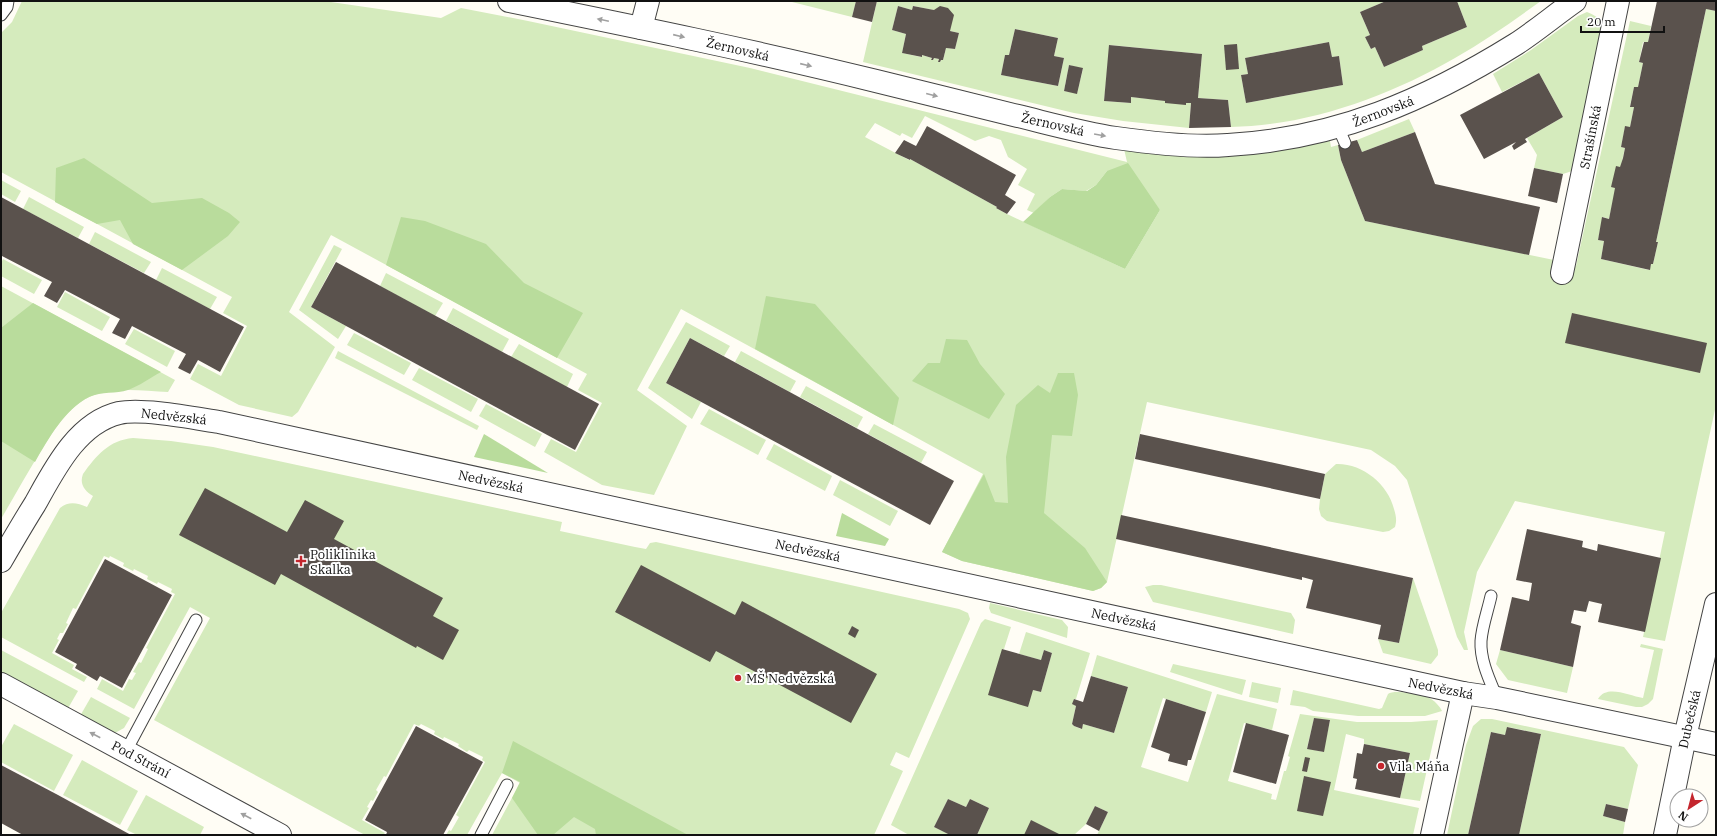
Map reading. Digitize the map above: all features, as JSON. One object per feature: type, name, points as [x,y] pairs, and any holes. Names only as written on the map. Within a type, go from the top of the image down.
[{"type":"street","name":"Žernovská","points":[[509,1],[641,28],[848,74],[1083,132],[1117,138],[1163,143],[1225,146],[1267,142],[1316,133],[1342,135],[1362,120],[1405,103],[1460,77],[1518,42],[1575,1]]},
{"type":"street","points":[[641,28],[648,1]]},
{"type":"street","name":"Strašínská","points":[[1562,273],[1618,1]]},
{"type":"street","name":"Nedvězská","points":[[1,561],[56,467],[82,435],[100,421],[120,413],[150,413],[218,422],[1463,693],[1497,698],[1716,744]]},
{"type":"street","name":"Dubečská","points":[[1665,835],[1685,737],[1716,604]]},
{"type":"street","name":"Pod Strání","points":[[1,684],[280,835]]},
{"type":"street","points":[[1432,835],[1463,693]]},
{"type":"lane","points":[[1,15],[7,7],[8,1]]},
{"type":"lane","points":[[1491,596],[1482,635],[1481,648],[1484,664],[1497,698]]},
{"type":"lane","points":[[126,751],[196,620]]},
{"type":"lane","points":[[481,835],[507,785]]},
{"type":"green space","points":[[22,1],[324,1],[441,18],[461,8],[750,68],[1127,162],[1124,149],[1230,155],[1260,153],[1330,141],[1331,147],[1338,145],[1341,160],[1365,221],[1554,260],[1562,273],[1576,266],[1630,21],[1651,26],[1648,42],[1643,42],[1639,62],[1643,63],[1638,87],[1634,87],[1630,106],[1634,107],[1630,127],[1625,127],[1621,147],[1625,148],[1609,219],[1603,217],[1598,240],[1604,241],[1601,259],[1649,270],[1651,264],[1653,264],[1658,242],[1656,242],[1706,9],[1716,11],[1716,405],[1665,641],[1643,637],[1665,532],[1515,501],[1477,572],[1464,632],[1468,650],[1464,650],[1457,637],[1407,480],[1395,466],[1371,450],[1147,402],[1107,582],[1101,588],[1093,591],[962,561],[942,552],[983,474],[681,309],[637,390],[687,426],[654,495],[602,485],[544,452],[551,439],[576,452],[602,403],[578,390],[587,374],[331,235],[289,312],[335,347],[298,412],[292,417],[239,405],[190,379],[198,364],[221,376],[247,326],[223,313],[232,297],[1,172],[1,33],[12,22]],"holes":[[[925,116],[975,141],[989,136],[1001,140],[1008,157],[1027,169],[1018,185],[1035,194],[1027,210],[1034,213],[1050,197],[1062,189],[1086,191],[1096,185],[1107,171],[1160,210],[1125,269],[1007,214],[910,159],[909,160],[865,137],[875,123],[900,136],[902,133],[912,138]]]},
{"type":"green space","points":[[856,1],[852,17],[792,2]]},
{"type":"green space","points":[[877,1],[1386,1],[1360,12],[1370,35],[1365,37],[1371,49],[1375,47],[1384,67],[1423,50],[1422,46],[1467,27],[1457,1],[1541,1],[1499,31],[1430,72],[1403,85],[1376,96],[1318,115],[1260,125],[1231,127],[1228,100],[1198,98],[1202,54],[1110,45],[1104,101],[1130,103],[1131,97],[1191,103],[1189,128],[1123,121],[1074,113],[863,62]],"holes":[[[898,6],[912,10],[913,6],[934,10],[950,31],[959,33],[955,49],[946,48],[943,60],[938,62],[939,59],[934,58],[931,60],[932,58],[922,55],[921,57],[902,53],[906,34],[892,30]],[[1015,29],[1058,38],[1054,56],[1064,58],[1058,86],[1001,75],[1005,55],[1009,55]],[[1329,42],[1332,57],[1339,56],[1343,85],[1246,103],[1241,75],[1248,74],[1245,58]],[[1069,65],[1083,69],[1077,93],[1064,91]]]},
{"type":"green space","points":[[1587,12],[1598,18],[1602,31],[1572,171],[1563,174],[1534,168],[1537,155],[1527,138],[1563,117],[1539,73],[1502,92],[1493,74],[1531,50],[1578,16]]},
{"type":"green space","points":[[1409,119],[1415,132],[1362,152],[1357,140]]},
{"type":"green space","points":[[84,158],[152,203],[202,198],[229,213],[240,222],[228,236],[182,270],[133,244],[120,220],[97,224],[55,202],[56,168]]},
{"type":"green space","points":[[1128,163],[1160,210],[1125,269],[1023,222],[1050,197],[1062,189],[1087,191],[1096,185],[1107,171]]},
{"type":"green space","points":[[1,180],[21,191],[15,202],[1,194]]},
{"type":"green space","points":[[29,197],[84,227],[78,238],[23,209]]},
{"type":"green space","points":[[401,217],[425,221],[486,244],[524,283],[583,313],[557,358],[386,265]]},
{"type":"green space","points":[[95,232],[151,262],[144,273],[89,244]]},
{"type":"green space","points":[[334,245],[342,249],[311,307],[346,326],[338,339],[299,310]]},
{"type":"green space","points":[[3,259],[42,280],[34,294],[1,276],[1,263]]},
{"type":"green space","points":[[162,268],[217,297],[210,309],[156,280]]},
{"type":"green space","points":[[386,273],[443,303],[435,316],[380,286]]},
{"type":"green space","points":[[1,286],[175,380],[168,392],[120,390],[104,392],[91,396],[79,403],[69,412],[52,434],[1,519]]},
{"type":"green space","points":[[65,292],[110,317],[102,331],[57,307]]},
{"type":"green space","points":[[766,296],[815,304],[899,398],[893,425],[755,349]]},
{"type":"green space","points":[[33,303],[161,372],[128,390],[94,395],[80,403],[72,409],[58,425],[35,462],[1,441],[1,328]]},
{"type":"green space","points":[[453,308],[509,339],[502,352],[446,321]]},
{"type":"green space","points":[[686,322],[730,346],[724,356],[690,338],[666,383],[701,402],[692,419],[648,388]]},
{"type":"green space","points":[[134,329],[175,351],[167,367],[125,344]]},
{"type":"green space","points":[[354,333],[411,363],[404,375],[347,345]]},
{"type":"green space","points":[[946,339],[967,340],[980,364],[1005,394],[989,419],[912,381],[928,363],[940,363]]},
{"type":"green space","points":[[519,344],[573,374],[567,387],[511,357]]},
{"type":"green space","points":[[338,351],[479,426],[477,430],[335,358]]},
{"type":"green space","points":[[741,351],[796,381],[790,392],[735,362]]},
{"type":"green space","points":[[419,368],[478,399],[471,412],[412,380]]},
{"type":"green space","points":[[1058,373],[1074,373],[1078,395],[1072,436],[1052,435],[1044,513],[1085,548],[1107,582],[1101,588],[1093,591],[962,561],[942,552],[984,474],[995,502],[1008,503],[1006,457],[1016,405],[1038,385],[1050,393]]},
{"type":"green space","points":[[806,386],[863,417],[857,428],[800,397]]},
{"type":"green space","points":[[486,404],[542,434],[535,447],[479,416]]},
{"type":"green space","points":[[709,409],[766,440],[758,455],[700,424]]},
{"type":"green space","points":[[874,424],[927,452],[921,463],[868,434]]},
{"type":"green space","points":[[484,434],[548,473],[474,457]]},
{"type":"green space","points":[[133,438],[171,441],[213,447],[562,522],[560,531],[635,547],[646,549],[650,543],[656,542],[959,609],[968,613],[970,619],[909,758],[896,752],[890,765],[903,771],[874,835],[492,835],[520,783],[502,773],[467,835],[446,835],[449,830],[451,831],[459,817],[456,815],[485,762],[482,760],[483,757],[469,750],[467,752],[458,746],[459,744],[444,737],[443,739],[434,734],[435,731],[421,724],[419,726],[414,724],[386,777],[384,776],[376,790],[378,792],[373,801],[371,800],[367,807],[369,808],[362,820],[385,833],[383,835],[365,835],[154,720],[210,618],[190,607],[134,709],[97,689],[102,679],[123,691],[129,679],[132,680],[136,673],[133,672],[139,662],[141,663],[148,649],[146,648],[175,594],[171,592],[172,589],[158,582],[157,584],[147,579],[148,576],[134,569],[133,571],[123,566],[124,563],[110,556],[109,558],[104,556],[76,609],[73,608],[66,623],[68,624],[63,633],[60,633],[57,639],[59,640],[52,653],[74,665],[72,669],[87,677],[84,682],[1,637],[1,613],[60,508],[67,504],[73,503],[87,507],[93,496],[82,484],[83,474],[98,455],[104,450],[124,439]]},
{"type":"green space","points":[[774,444],[832,476],[825,491],[766,459]]},
{"type":"green space","points":[[1336,464],[1355,467],[1364,471],[1380,484],[1391,500],[1396,516],[1395,527],[1389,531],[1383,532],[1327,521],[1321,516],[1319,509],[1325,474]]},
{"type":"green space","points":[[840,480],[898,511],[890,526],[833,495]]},
{"type":"green space","points":[[842,513],[889,539],[885,546],[836,536]]},
{"type":"green space","points":[[1413,578],[1438,650],[1438,655],[1431,664],[1383,653],[1378,639],[1399,643]]},
{"type":"green space","points":[[1161,585],[1291,613],[1295,620],[1293,634],[1153,602],[1145,587]]},
{"type":"green space","points":[[990,603],[1062,620],[1068,627],[1067,638],[991,613],[989,608]]},
{"type":"green space","points":[[985,619],[1011,627],[1004,649],[1002,649],[1033,690],[1041,692],[1052,653],[1044,650],[1041,660],[1019,654],[1026,632],[1090,653],[1076,699],[1074,699],[1073,704],[1076,706],[1072,724],[1081,729],[1083,724],[1114,733],[1128,687],[1091,676],[1097,655],[1212,692],[1206,712],[1163,698],[1141,767],[1188,782],[1217,694],[1277,709],[1272,730],[1244,723],[1228,781],[1272,794],[1271,799],[1276,800],[1284,771],[1286,771],[1290,757],[1288,756],[1300,714],[1357,722],[1411,722],[1438,720],[1420,801],[1400,798],[1410,753],[1364,744],[1364,739],[1346,734],[1334,790],[1419,808],[1413,835],[1097,835],[1108,812],[1095,806],[1086,824],[1074,835],[977,835],[989,808],[970,799],[966,807],[948,799],[934,827],[950,835],[909,835],[891,825],[981,623]],"holes":[[[1314,718],[1330,721],[1323,752],[1307,748]]]},
{"type":"green space","points":[[1641,644],[1663,649],[1653,699],[1642,707],[1636,707],[1598,699],[1607,692],[1619,692],[1643,698],[1654,650],[1640,647]]},
{"type":"green space","points":[[1,650],[78,691],[67,710],[1,672]]},
{"type":"green space","points":[[1500,650],[1573,667],[1567,693],[1508,680],[1496,664]]},
{"type":"green space","points":[[1173,664],[1246,680],[1242,695],[1170,672]]},
{"type":"green space","points":[[1252,682],[1281,688],[1278,703],[1249,697]]},
{"type":"green space","points":[[1293,690],[1379,709],[1382,708],[1388,694],[1397,692],[1410,693],[1431,699],[1442,711],[1425,716],[1358,716],[1313,711],[1305,707],[1290,705]]},
{"type":"green space","points":[[91,697],[130,718],[124,728],[115,733],[80,716]]},
{"type":"green space","points":[[1481,719],[1492,719],[1624,747],[1638,765],[1628,809],[1606,804],[1603,816],[1625,822],[1623,835],[1519,835],[1541,734],[1508,727],[1505,735],[1491,732],[1468,835],[1447,835],[1466,745],[1473,726]]},
{"type":"green space","points":[[14,724],[73,755],[54,791],[1,762],[1,747]]},
{"type":"green space","points":[[513,741],[688,835],[596,835],[595,829],[574,817],[553,835],[538,835],[512,798],[520,782],[502,773]]},
{"type":"green space","points":[[82,760],[138,791],[120,825],[63,795]]},
{"type":"green space","points":[[146,795],[204,827],[200,835],[137,835],[127,830]]},
{"type":"building","points":[[856,1],[877,1],[872,22],[852,17]]},
{"type":"building","points":[[1386,1],[1457,1],[1467,27],[1422,46],[1423,50],[1384,67],[1375,47],[1371,49],[1365,37],[1370,35],[1360,12]]},
{"type":"building","points":[[1657,1],[1716,1],[1716,11],[1706,9],[1656,242],[1658,242],[1653,264],[1651,264],[1650,270],[1601,259],[1604,241],[1598,240],[1602,217],[1609,219],[1615,188],[1611,187],[1616,166],[1620,167],[1623,158],[1625,148],[1621,147],[1625,126],[1630,127],[1634,107],[1630,107],[1634,87],[1638,87],[1643,63],[1639,62],[1644,42],[1648,42]]},
{"type":"building","points":[[898,6],[912,10],[913,6],[934,10],[940,6],[948,8],[954,15],[950,31],[959,33],[955,49],[946,48],[943,60],[940,62],[938,62],[939,59],[934,58],[931,60],[932,58],[922,55],[922,57],[902,53],[906,34],[892,30]]},
{"type":"building","points":[[1015,29],[1058,38],[1054,56],[1064,58],[1058,86],[1001,75],[1005,55],[1009,55]]},
{"type":"building","points":[[1329,42],[1332,57],[1339,56],[1343,85],[1246,103],[1241,75],[1248,74],[1245,58]]},
{"type":"building","points":[[1237,44],[1239,69],[1226,70],[1224,45]]},
{"type":"building","points":[[1109,45],[1202,54],[1198,98],[1228,100],[1231,127],[1189,128],[1191,103],[1186,103],[1186,105],[1165,103],[1165,101],[1131,97],[1131,103],[1104,101]]},
{"type":"building","points":[[1069,65],[1083,68],[1077,94],[1064,91]]},
{"type":"building","points":[[1539,73],[1563,117],[1525,139],[1527,142],[1514,150],[1512,146],[1516,142],[1484,159],[1460,115]]},
{"type":"building","points":[[927,126],[1016,175],[1005,195],[1016,202],[1007,214],[910,159],[895,153],[904,140],[916,146]]},
{"type":"building","points":[[1415,132],[1435,184],[1540,207],[1529,255],[1365,221],[1341,160],[1338,145],[1357,140],[1362,152]]},
{"type":"building","points":[[1534,168],[1563,174],[1557,203],[1528,196]]},
{"type":"building","points":[[1,197],[244,327],[220,372],[198,360],[190,374],[178,368],[186,354],[132,326],[125,339],[112,333],[120,319],[65,290],[57,303],[44,296],[52,282],[2,256],[1,258]]},
{"type":"building","points":[[336,262],[599,404],[575,450],[311,307]]},
{"type":"building","points":[[1572,313],[1707,343],[1700,373],[1565,343]]},
{"type":"building","points":[[690,338],[954,481],[930,525],[666,383]]},
{"type":"building","points":[[1140,434],[1325,474],[1320,499],[1135,459]]},
{"type":"building","name":"Poliklinika Skalka","points":[[205,488],[287,532],[305,500],[344,521],[334,539],[443,598],[433,616],[459,630],[443,660],[417,646],[416,648],[281,574],[275,585],[179,535]]},
{"type":"building","points":[[1121,515],[1413,578],[1399,643],[1378,639],[1381,625],[1306,608],[1313,580],[1302,577],[1302,580],[1116,539]]},
{"type":"building","points":[[1527,529],[1583,541],[1582,547],[1597,551],[1598,544],[1661,558],[1645,632],[1598,622],[1602,604],[1589,601],[1586,612],[1574,610],[1571,623],[1581,626],[1573,667],[1500,650],[1512,597],[1529,601],[1532,583],[1516,580]]},
{"type":"building","points":[[105,559],[172,595],[122,688],[100,676],[97,681],[75,668],[77,664],[55,652]]},
{"type":"building","name":"MŠ Nedvězská","points":[[641,565],[735,615],[742,601],[877,674],[851,723],[716,651],[710,662],[615,612]]},
{"type":"building","points":[[852,626],[859,630],[855,638],[848,634]]},
{"type":"building","points":[[1002,649],[1041,660],[1044,650],[1052,653],[1041,692],[1033,690],[1028,707],[988,695]]},
{"type":"building","points":[[1091,676],[1128,687],[1114,733],[1083,724],[1082,729],[1072,724],[1076,706],[1072,704],[1074,699],[1083,702]]},
{"type":"building","points":[[1166,699],[1206,712],[1191,760],[1188,760],[1187,766],[1168,761],[1170,754],[1151,747]]},
{"type":"building","points":[[1314,718],[1330,720],[1324,752],[1307,749]]},
{"type":"building","points":[[1246,723],[1289,735],[1276,784],[1233,772]]},
{"type":"building","points":[[416,726],[483,762],[443,835],[386,835],[387,832],[365,820]]},
{"type":"building","points":[[1507,727],[1541,734],[1519,835],[1468,835],[1491,732],[1505,735]]},
{"type":"building","name":"Vila Máňa","points":[[1364,744],[1410,753],[1400,798],[1355,789],[1357,779],[1353,778],[1357,753],[1362,754]]},
{"type":"building","points":[[1305,757],[1310,758],[1307,772],[1302,771]]},
{"type":"building","points":[[1,765],[131,835],[23,835],[1,823]]},
{"type":"building","points":[[1304,776],[1331,782],[1323,816],[1297,811]]},
{"type":"building","points":[[948,799],[966,807],[970,799],[989,808],[977,835],[950,835],[934,827]]},
{"type":"building","points":[[1606,804],[1628,809],[1625,822],[1603,816]]},
{"type":"building","points":[[1095,806],[1108,812],[1099,831],[1086,824]]},
{"type":"building","points":[[1031,820],[1061,835],[1024,835]]},
{"type":"place","name":"Poliklinika Skalka","points":[[301,561]]},
{"type":"place","name":"MŠ Nedvězská","points":[[738,678]]},
{"type":"place","name":"Vila Máňa","points":[[1381,766]]}]
